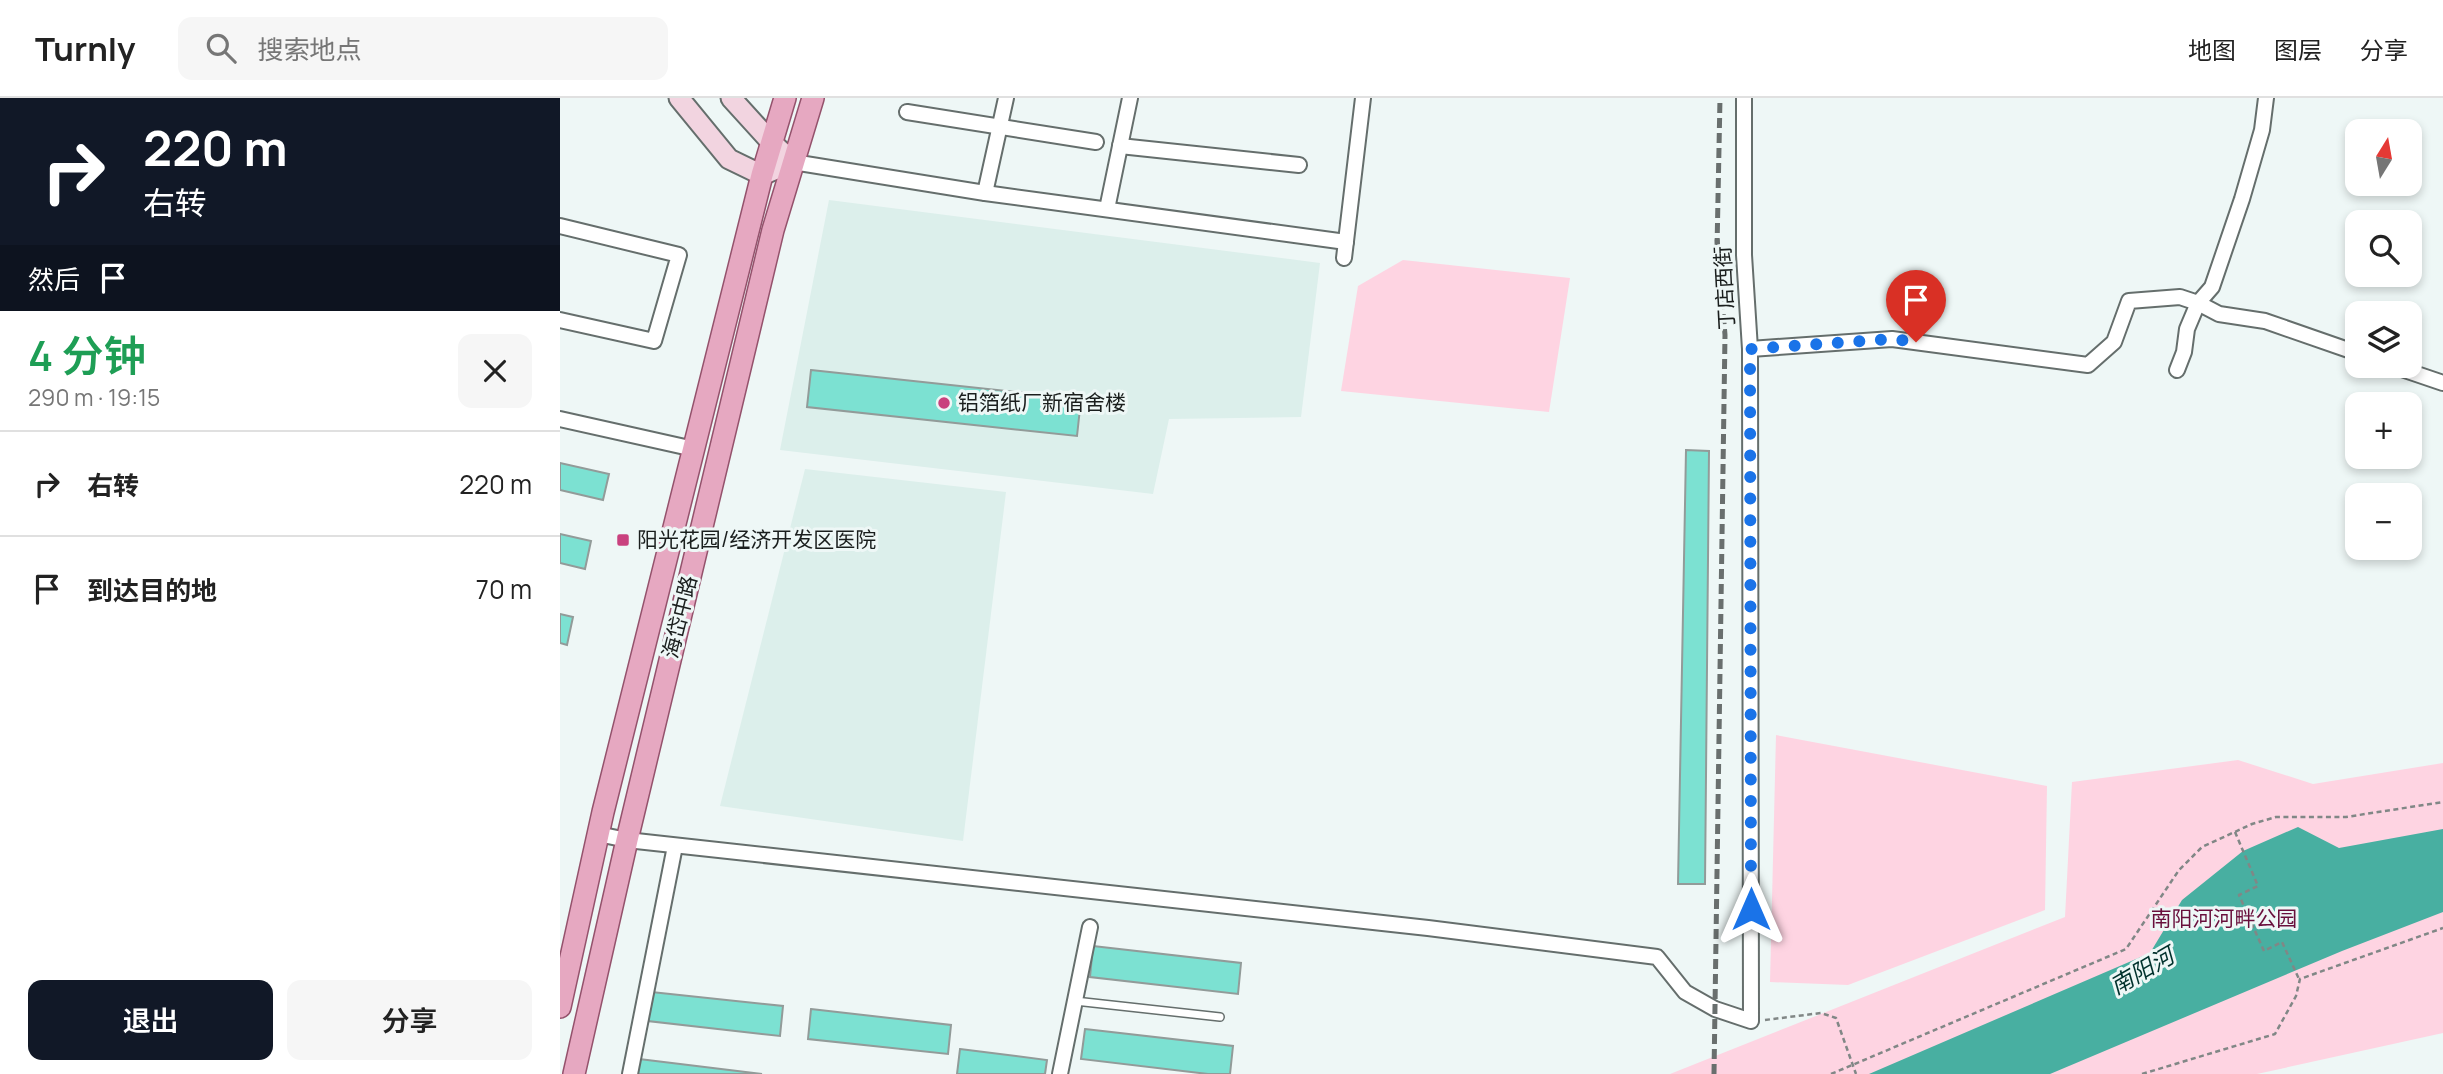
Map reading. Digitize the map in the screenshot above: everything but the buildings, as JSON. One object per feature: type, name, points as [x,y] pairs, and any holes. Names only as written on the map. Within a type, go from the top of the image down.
[{"type":"main road","name":"海岱中路","points":[[560,1007],[598,834],[762,175],[785,98]]},
{"type":"main road","name":"海岱中路","points":[[574,1074],[626,840],[773,230],[813,98]]},
{"type":"street","points":[[679,98],[730,159],[762,175],[793,162],[985,192],[1346,242]]},
{"type":"street","points":[[730,98],[793,162]]},
{"type":"street","points":[[985,192],[1006,98]]},
{"type":"street","points":[[1107,209],[1130,98]]},
{"type":"street","points":[[1344,258],[1363,98]]},
{"type":"street","name":"丁店西街","points":[[1744,98],[1744,255],[1750,349],[1751,1021]]},
{"type":"street","points":[[2177,370],[2187,329],[2198,303],[2212,287],[2242,199],[2262,130],[2266,98]]},
{"type":"street","points":[[908,112],[1096,142]]},
{"type":"street","points":[[1120,146],[1299,165]]},
{"type":"street","points":[[560,226],[680,255],[654,341],[560,320]]},
{"type":"street","points":[[1750,349],[1892,339],[2088,365],[2114,342],[2129,301],[2180,297],[2219,314],[2265,321],[2345,349]]},
{"type":"street","points":[[2422,376],[2443,383]]},
{"type":"street","points":[[560,419],[694,449]]},
{"type":"street","points":[[598,834],[675,846],[1415,926],[1657,957],[1685,992],[1716,1009],[1751,1021]]},
{"type":"street","points":[[630,1074],[675,846]]},
{"type":"street","points":[[1060,1074],[1090,927]]},
{"type":"lane","points":[[1075,1001],[1220,1017]]},
{"type":"path","points":[[1831,1074],[2126,949],[2179,870],[2202,847],[2235,832],[2276,817],[2346,817],[2443,802]]},
{"type":"path","points":[[2143,1074],[2275,1034],[2296,996],[2300,979],[2282,942],[2264,951],[2239,895],[2258,886],[2235,832]]},
{"type":"path","points":[[2300,979],[2443,928]]},
{"type":"path","points":[[1751,1021],[1821,1013],[1836,1018],[1856,1074]]},
{"type":"shaded area","points":[[829,200],[1320,263],[1301,417],[1169,419],[1153,494],[780,450]]},
{"type":"shaded area","points":[[805,469],[1006,492],[963,841],[720,806]]},
{"type":"green space","points":[[1403,260],[1570,278],[1549,412],[1341,391],[1358,286]]},
{"type":"green space","points":[[1776,735],[2047,786],[2045,910],[1848,985],[1770,982]]},
{"type":"green space","name":"南阳河河畔公园","points":[[2238,760],[2313,784],[2443,763],[2443,1033],[2257,1074],[1670,1074],[2065,917],[2072,782]]},
{"type":"water","name":"南阳河","points":[[2298,827],[2339,848],[2443,829],[2443,912],[2342,951],[2050,1074],[1869,1074],[2150,953],[2182,900],[2243,851]]},
{"type":"railway","points":[[1717,248],[1720,98]]},
{"type":"railway","points":[[1714,1074],[1725,335],[1717,238]]},
{"type":"place","name":"铝箔纸厂新宿舍楼","points":[[944,403]]},
{"type":"place","name":"阳光花园/经济开发区医院","points":[[623,540]]},
{"type":"route","points":[[1751,909],[1750,349],[1892,339],[1916,342]]}]
